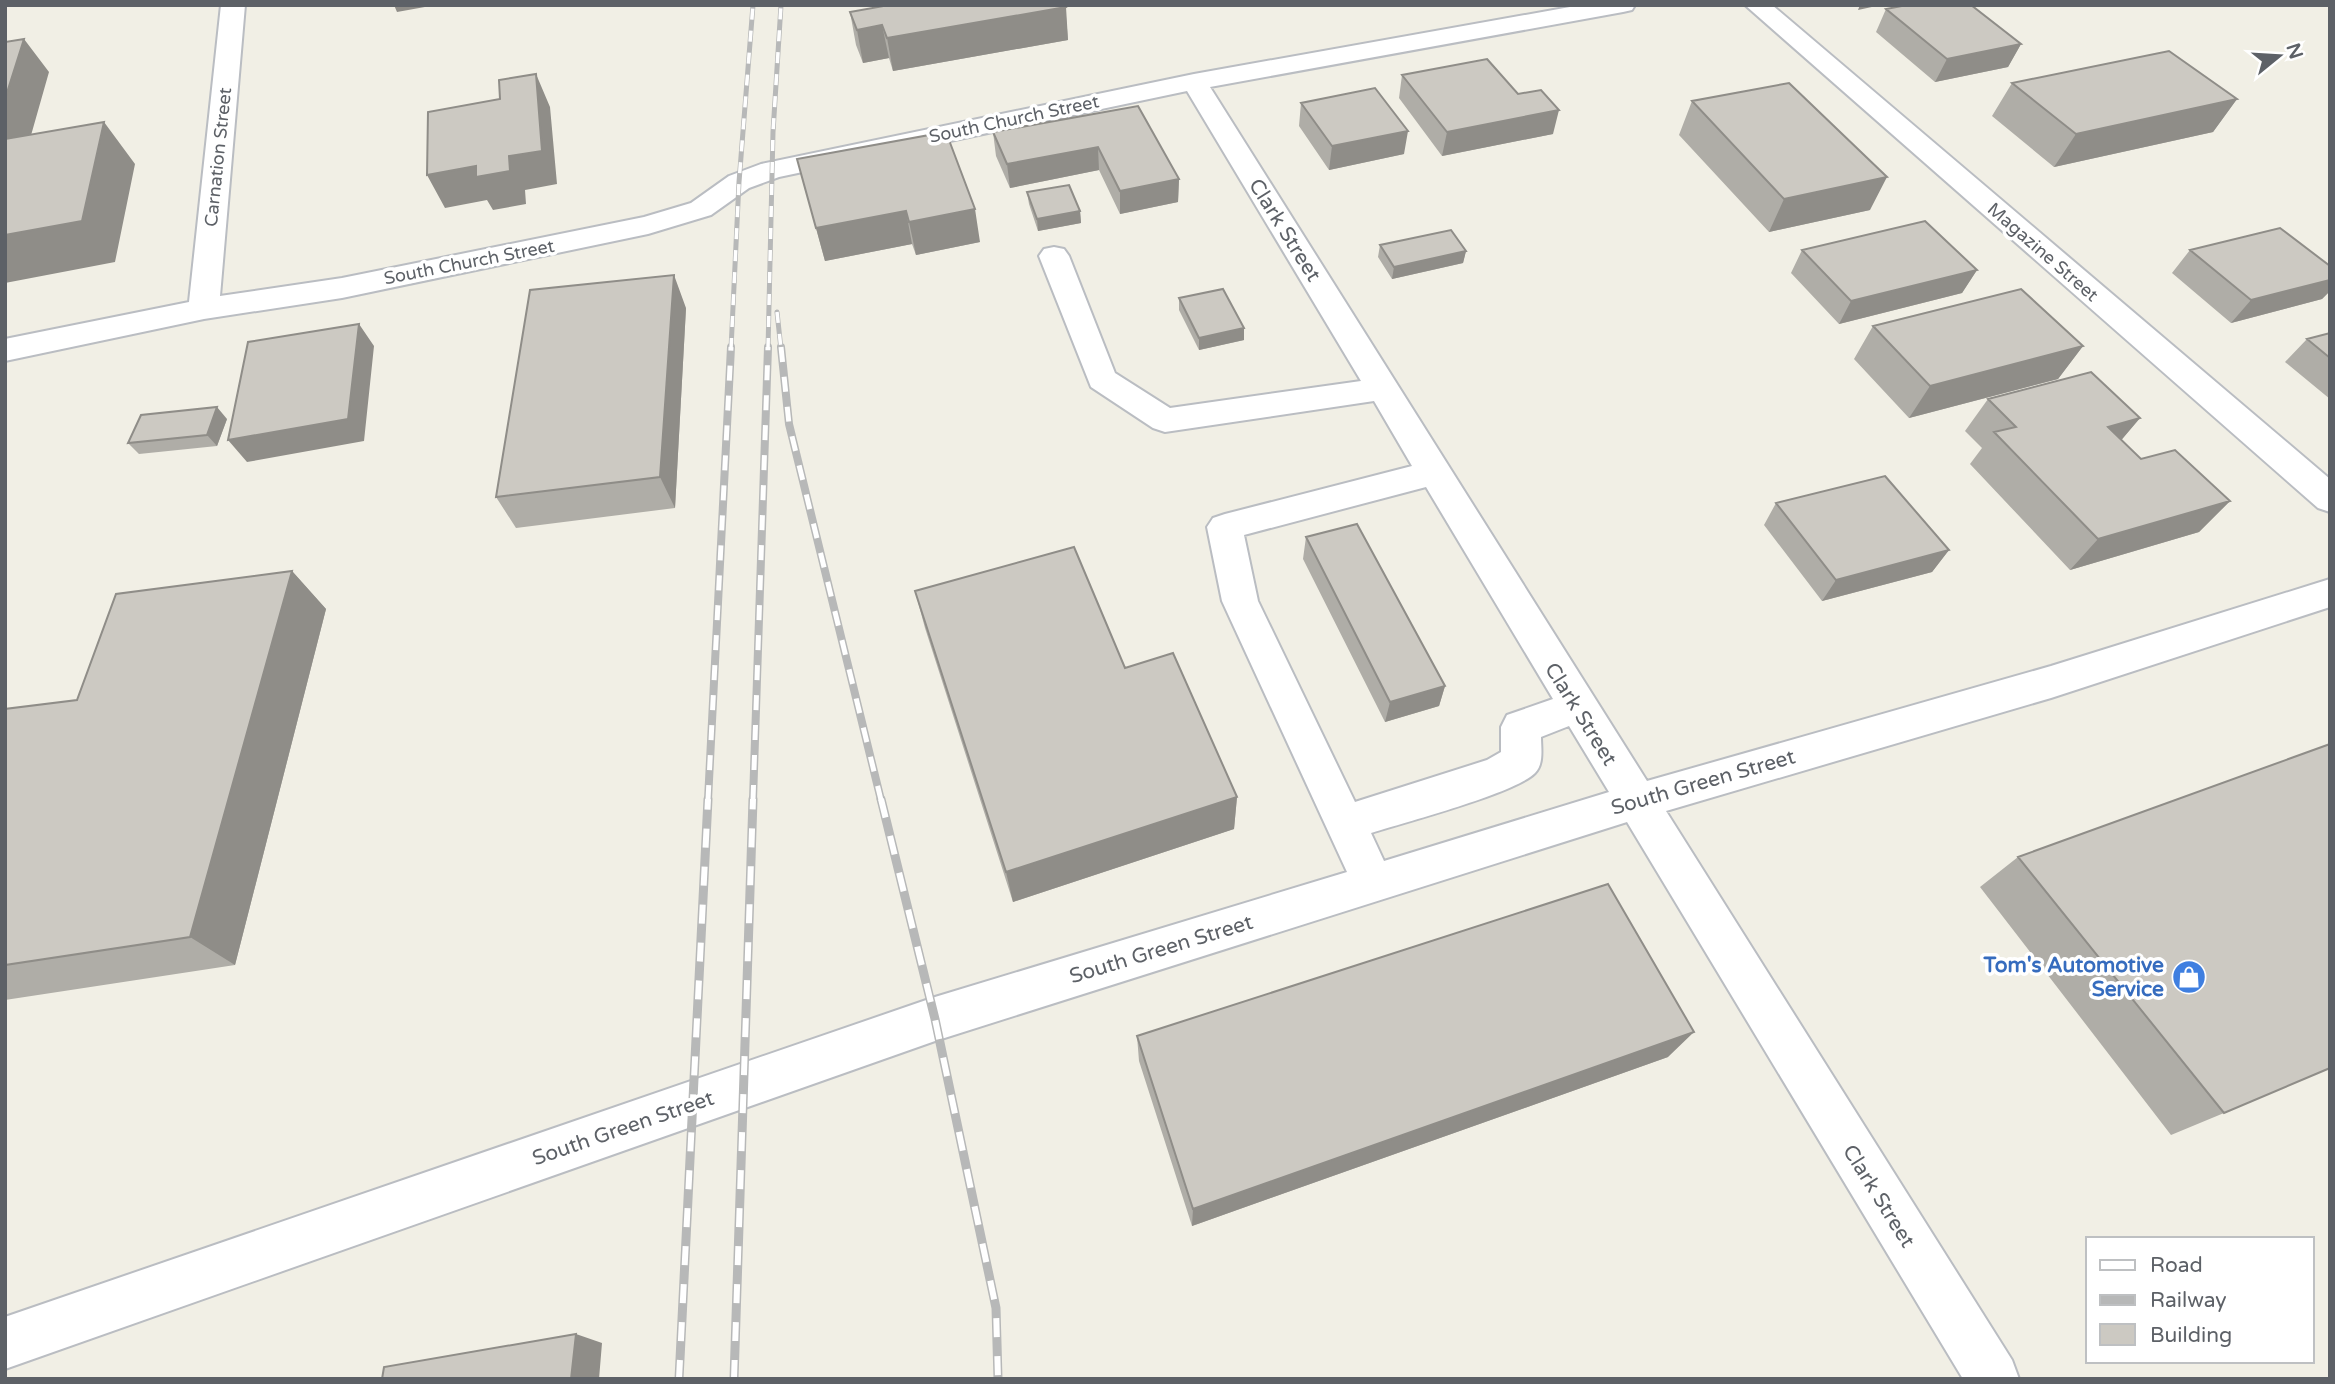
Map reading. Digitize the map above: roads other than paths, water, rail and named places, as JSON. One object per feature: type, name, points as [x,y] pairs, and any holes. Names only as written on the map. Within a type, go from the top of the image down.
[{"type":"street","name":"Carnation Street","points":[[204,309],[233,5]]},
{"type":"street","name":"South Church Street","points":[[5,351],[204,309],[342,288],[648,225],[701,209],[739,182],[771,170],[1194,82],[1623,5]]},
{"type":"street","name":"Magazine Street","points":[[1757,5],[2330,499]]},
{"type":"street","name":"Clark Street","points":[[1194,82],[1576,707],[1993,1379]]},
{"type":"street","points":[[1054,256],[1102,379],[1165,420],[1382,389]]},
{"type":"street","points":[[1373,883],[1240,601],[1225,527],[1433,472]]},
{"type":"street","name":"South Green Street","points":[[5,1343],[935,1019],[1635,802],[2051,682],[2330,593]]},
{"type":"street","points":[[1346,823],[1499,774],[1521,761],[1521,727],[1576,707]]},
{"type":"railway","points":[[731,349],[739,182],[753,5]]},
{"type":"railway","points":[[768,349],[773,132],[781,5]]},
{"type":"railway","points":[[777,312],[781,349]]},
{"type":"railway","points":[[708,800],[731,347]]},
{"type":"railway","points":[[753,800],[768,347]]},
{"type":"railway","points":[[781,347],[789,424],[881,800]]},
{"type":"railway","points":[[679,1379],[708,799]]},
{"type":"railway","points":[[734,1379],[753,799]]},
{"type":"railway","points":[[881,799],[935,1019],[996,1308],[998,1379]]},
{"type":"place","name":"Tom's Automotive Service","points":[[2189,977]]}]
